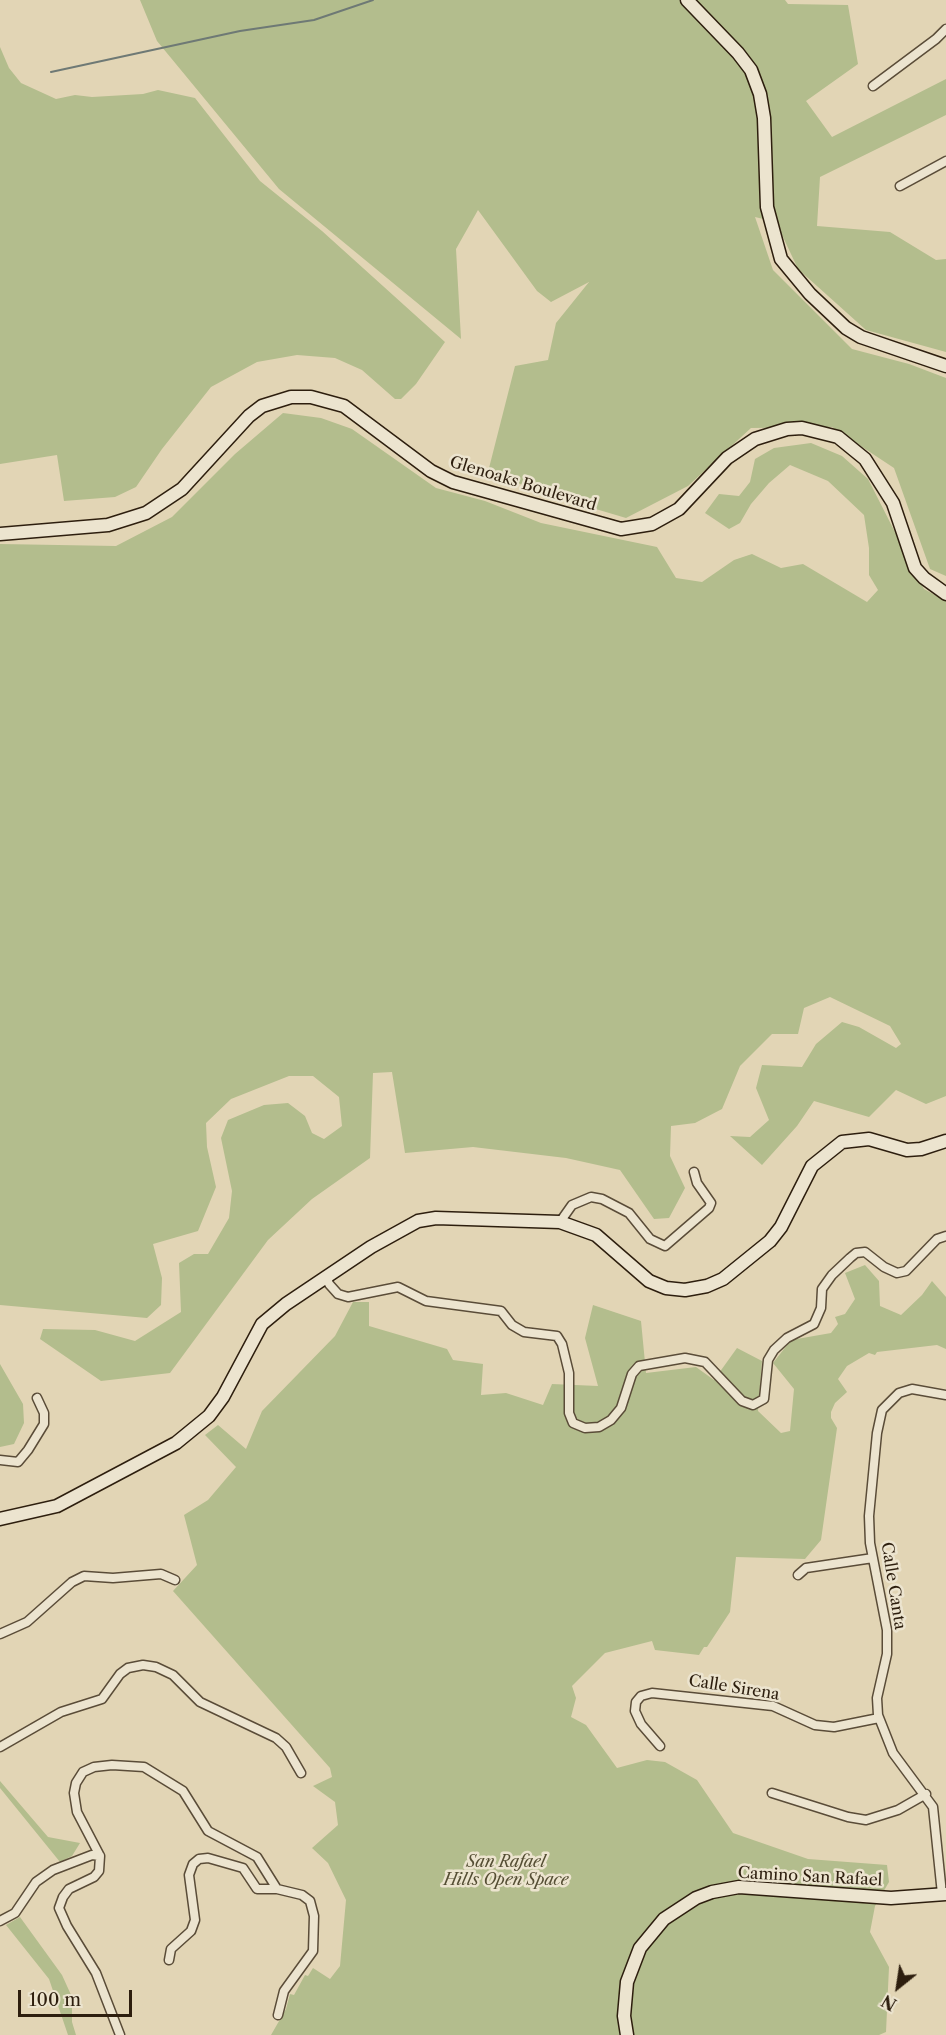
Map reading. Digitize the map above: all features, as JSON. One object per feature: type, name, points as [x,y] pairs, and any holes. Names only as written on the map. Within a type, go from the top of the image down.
[{"type":"street","points":[[687,0],[738,53],[751,70],[760,94],[764,118],[766,207],[781,259],[810,294],[846,328],[861,337],[946,366]]},
{"type":"street","points":[[873,86],[946,29]]},
{"type":"street","points":[[900,186],[946,161]]},
{"type":"street","name":"Glenoaks Boulevard","points":[[0,534],[108,525],[146,513],[182,489],[249,416],[262,406],[291,397],[310,397],[344,406],[431,471],[453,482],[621,529],[652,524],[679,509],[727,458],[755,439],[787,429],[802,428],[838,437],[865,459],[893,503],[915,568],[929,583],[946,594]]},
{"type":"street","points":[[0,1519],[57,1506],[176,1443],[209,1416],[223,1397],[262,1324],[286,1304],[400,1229],[418,1221],[436,1218],[560,1222],[596,1235],[649,1281],[666,1288],[685,1290],[707,1286],[723,1279],[770,1241],[781,1227],[812,1166],[842,1142],[869,1139],[907,1150],[921,1149],[946,1141]]},
{"type":"street","points":[[560,1222],[572,1205],[591,1197],[602,1199],[629,1213],[650,1239],[665,1246],[710,1208],[711,1203],[697,1183],[694,1172]]},
{"type":"street","points":[[327,1277],[329,1284],[338,1294],[348,1297],[398,1287],[426,1301],[501,1311],[512,1325],[524,1332],[557,1336],[562,1344],[569,1373],[568,1413],[573,1423],[585,1428],[600,1427],[611,1420],[621,1408],[632,1374],[639,1366],[685,1358],[705,1362],[742,1401],[753,1405],[764,1399],[768,1360],[774,1350],[788,1338],[814,1324],[821,1308],[822,1289],[832,1275],[856,1253],[865,1252],[884,1267],[897,1273],[906,1271],[937,1239],[946,1236]]},
{"type":"street","name":"Calle Canta","points":[[944,1894],[933,1807],[926,1794],[893,1752],[879,1718],[877,1698],[886,1654],[887,1629],[873,1558],[869,1516],[877,1433],[882,1410],[899,1393],[912,1389],[946,1395]]},
{"type":"street","points":[[0,1460],[18,1462],[44,1424],[44,1413],[37,1398]]},
{"type":"street","points":[[798,1575],[806,1568],[873,1558]]},
{"type":"street","points":[[0,1634],[27,1622],[72,1582],[84,1576],[113,1578],[161,1574],[175,1580]]},
{"type":"street","points":[[0,1748],[33,1731],[61,1712],[102,1699],[120,1674],[128,1668],[143,1665],[156,1667],[172,1675],[200,1702],[276,1738],[286,1747],[301,1773]]},
{"type":"street","name":"Calle Sirena","points":[[660,1746],[641,1724],[635,1711],[636,1702],[641,1696],[652,1693],[773,1706],[815,1725],[834,1727],[879,1718]]},
{"type":"street","points":[[120,2035],[96,1973],[67,1926],[59,1908],[69,1889],[93,1877],[99,1871],[100,1856],[77,1812],[74,1793],[76,1783],[83,1772],[94,1767],[129,1764],[144,1767],[183,1791],[193,1805],[202,1826],[217,1839],[257,1857],[278,1888]]},
{"type":"street","points":[[772,1793],[848,1817],[866,1820],[898,1810],[926,1794]]},
{"type":"street","points":[[0,1921],[15,1913],[36,1882],[52,1870],[92,1855],[100,1856]]},
{"type":"street","points":[[169,1960],[171,1949],[191,1931],[195,1920],[189,1875],[193,1864],[199,1859],[208,1858],[243,1868],[257,1889],[278,1888],[302,1895],[310,1901],[314,1917],[313,1952],[284,1991],[278,2015]]},
{"type":"street","name":"Camino San Rafael","points":[[627,2035],[624,2016],[627,1982],[640,1948],[664,1919],[696,1898],[712,1892],[739,1887],[891,1898],[944,1894]]},
{"type":"green space","points":[[140,0],[785,0],[788,4],[848,5],[858,64],[806,101],[832,137],[946,79],[946,115],[820,177],[817,226],[890,232],[936,260],[946,259],[946,352],[866,330],[798,269],[776,222],[755,217],[773,270],[852,349],[909,364],[946,378],[946,576],[930,569],[894,468],[832,427],[751,428],[688,486],[626,518],[552,496],[488,472],[515,366],[548,360],[556,323],[589,282],[551,302],[537,291],[478,210],[456,249],[461,339],[279,189],[157,41]]},
{"type":"green space","points":[[0,47],[9,68],[21,83],[56,99],[75,95],[92,97],[143,94],[158,90],[195,98],[260,181],[322,231],[445,342],[416,384],[401,399],[395,399],[362,370],[335,358],[297,355],[257,362],[211,387],[162,449],[136,487],[115,497],[64,501],[57,455],[0,464]]},
{"type":"green space","points":[[283,413],[321,418],[352,429],[436,488],[485,501],[541,523],[657,547],[676,578],[702,582],[734,560],[752,554],[781,568],[803,564],[867,602],[878,590],[869,575],[869,548],[864,515],[828,481],[790,465],[769,483],[751,504],[740,523],[729,529],[705,513],[719,494],[739,496],[750,482],[755,459],[774,448],[811,443],[842,456],[868,479],[924,589],[946,601],[946,1096],[926,1104],[896,1090],[869,1117],[814,1101],[797,1126],[762,1165],[730,1136],[750,1137],[769,1120],[756,1088],[762,1065],[802,1067],[816,1044],[842,1022],[859,1027],[896,1048],[901,1044],[890,1026],[830,997],[804,1008],[798,1034],[772,1034],[740,1066],[722,1109],[695,1123],[671,1126],[670,1156],[685,1188],[669,1218],[654,1219],[620,1170],[566,1158],[473,1147],[405,1153],[392,1072],[373,1073],[370,1158],[312,1199],[268,1240],[170,1373],[101,1381],[40,1339],[43,1329],[95,1330],[135,1341],[181,1312],[179,1263],[194,1254],[208,1254],[229,1218],[232,1191],[221,1138],[228,1120],[264,1105],[288,1103],[305,1116],[312,1133],[324,1139],[342,1126],[339,1097],[313,1076],[289,1076],[231,1099],[206,1123],[207,1147],[216,1187],[198,1231],[153,1244],[162,1278],[161,1305],[147,1318],[0,1305],[0,544],[116,546],[172,517],[235,454]]},
{"type":"green space","name":"San Rafael Hills Open Space","points":[[865,1265],[879,1281],[880,1306],[901,1315],[922,1295],[932,1281],[946,1297],[946,1349],[937,1345],[877,1352],[875,1355],[869,1353],[847,1366],[838,1379],[847,1392],[835,1403],[831,1412],[831,1418],[837,1428],[821,1540],[805,1559],[736,1557],[730,1612],[707,1647],[704,1647],[699,1655],[655,1650],[652,1641],[605,1653],[572,1686],[576,1698],[571,1717],[586,1725],[617,1768],[647,1760],[665,1762],[697,1780],[733,1833],[808,1859],[887,1865],[889,1882],[875,1906],[870,1932],[889,1967],[886,2032],[879,2035],[271,2035],[286,2009],[290,1994],[294,1995],[305,1975],[308,1976],[313,1968],[330,1979],[340,1966],[346,1900],[328,1863],[312,1848],[338,1825],[335,1802],[313,1786],[332,1777],[330,1768],[173,1591],[197,1565],[184,1515],[208,1500],[236,1467],[205,1435],[218,1425],[246,1449],[262,1411],[335,1336],[353,1302],[369,1302],[369,1326],[447,1349],[453,1360],[483,1364],[481,1395],[506,1393],[543,1405],[552,1384],[598,1386],[585,1338],[593,1305],[641,1321],[646,1373],[696,1367],[714,1380],[737,1348],[762,1361],[758,1411],[781,1433],[790,1431],[794,1389],[773,1363],[791,1340],[831,1333],[838,1324],[835,1317],[845,1314],[855,1299],[845,1273]]},
{"type":"green space","points":[[0,1364],[23,1404],[24,1423],[14,1444],[0,1447]]},
{"type":"green space","points":[[0,1781],[48,1837],[80,1843],[72,1856],[60,1862],[0,1788]]},
{"type":"green space","points":[[20,1917],[62,1975],[72,1997],[72,2022],[76,2035],[68,2035],[49,1979],[6,1925]]},
{"type":"waterway","points":[[51,72],[240,31],[314,20],[373,0]]}]
